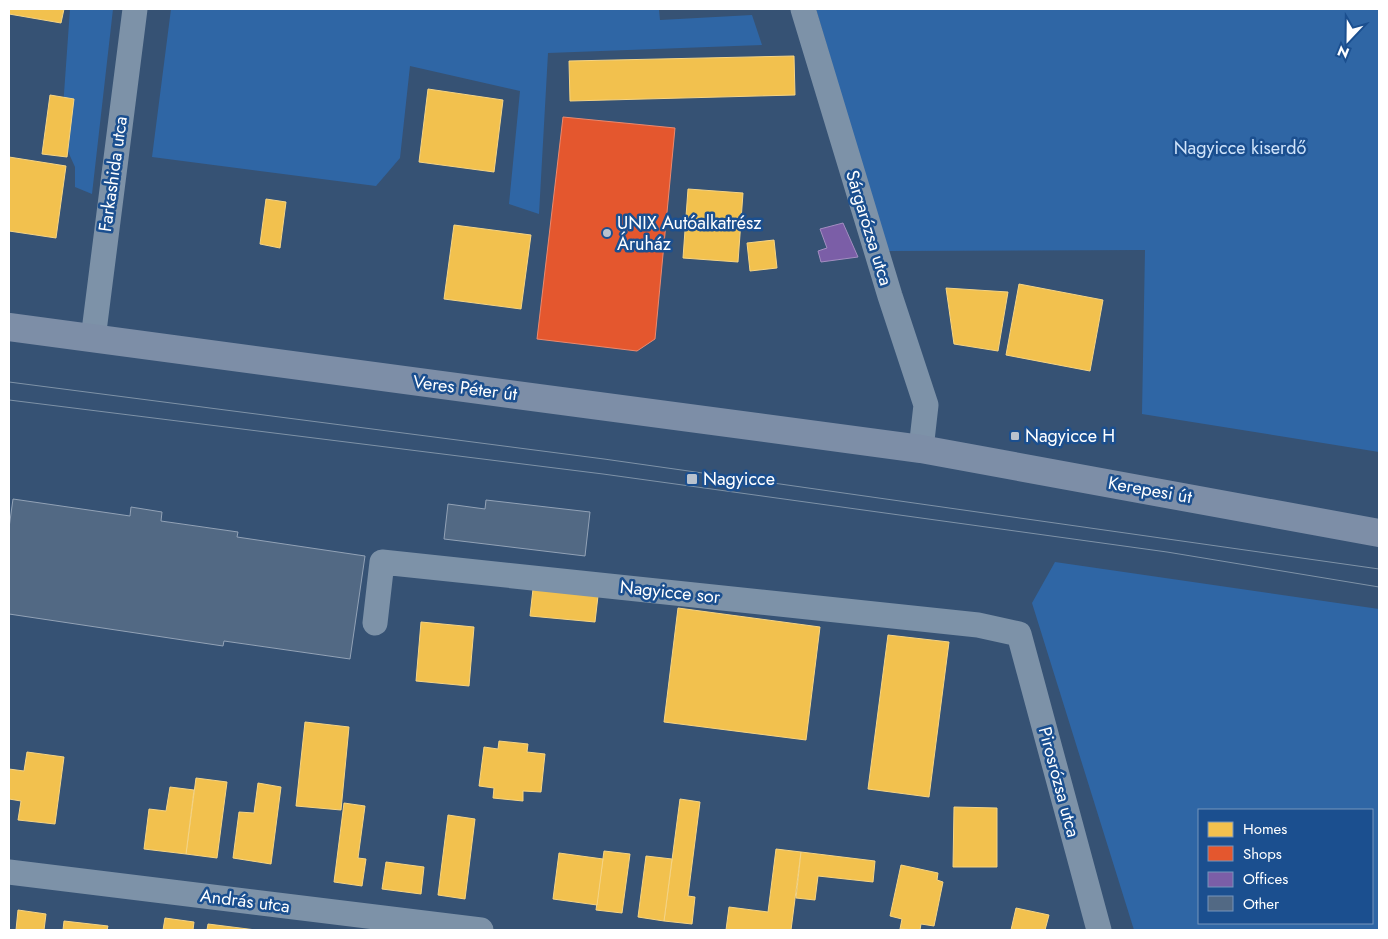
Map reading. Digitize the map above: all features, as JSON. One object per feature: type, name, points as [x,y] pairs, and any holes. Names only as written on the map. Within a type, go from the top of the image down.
[{"type":"main road","name":"Veres Péter út","points":[[9,328],[921,448]]},
{"type":"main road","name":"Kerepesi út","points":[[921,448],[1379,533]]},
{"type":"street","name":"Farkashida utca","points":[[93,339],[135,9]]},
{"type":"street","name":"Sárgarózsa utca","points":[[803,9],[890,296],[926,405],[921,448]]},
{"type":"street","name":"Nagyicce sor","points":[[376,623],[382,562],[978,625],[1019,634]]},
{"type":"street","name":"Pirosrózsa utca","points":[[1019,634],[1099,930]]},
{"type":"street","name":"András utca","points":[[9,872],[481,930]]},
{"type":"green space","points":[[70,9],[113,9],[92,194],[75,187],[75,167],[61,136]]},
{"type":"green space","points":[[171,9],[659,9],[660,20],[752,15],[762,45],[548,53],[539,214],[509,204],[520,91],[410,66],[400,158],[376,186],[152,157]]},
{"type":"green space","name":"Nagyicce kiserdő","points":[[816,9],[1379,9],[1379,452],[1142,414],[1145,250],[887,251]]},
{"type":"green space","points":[[1055,562],[1379,609],[1379,930],[1134,930],[1032,603]]},
{"type":"building: Homes","points":[[9,9],[64,9],[61,23],[9,14]]},
{"type":"building: Homes","points":[[794,56],[795,95],[570,101],[569,61]]},
{"type":"building: Homes","points":[[428,89],[503,100],[494,172],[419,162]]},
{"type":"building: Homes","points":[[50,95],[74,99],[67,157],[42,154]]},
{"type":"building: Homes","points":[[9,157],[66,166],[56,238],[9,231]]},
{"type":"building: Homes","points":[[688,189],[743,193],[738,262],[683,258]]},
{"type":"building: Homes","points":[[266,199],[286,202],[280,248],[260,244]]},
{"type":"building: Homes","points":[[454,225],[531,235],[521,309],[444,299]]},
{"type":"building: Homes","points":[[774,240],[777,268],[750,271],[747,243]]},
{"type":"building: Homes","points":[[1019,284],[1103,300],[1090,371],[1006,355]]},
{"type":"building: Homes","points":[[946,288],[1008,292],[998,351],[954,344]]},
{"type":"building: Homes","points":[[533,589],[598,596],[595,622],[530,616]]},
{"type":"building: Homes","points":[[678,608],[820,627],[806,740],[664,722]]},
{"type":"building: Homes","points":[[421,622],[474,627],[469,686],[416,681]]},
{"type":"building: Homes","points":[[888,635],[949,642],[929,797],[868,789]]},
{"type":"building: Homes","points":[[305,722],[349,727],[341,810],[296,806]]},
{"type":"building: Homes","points":[[499,741],[528,744],[527,752],[545,754],[541,792],[523,791],[523,801],[493,798],[494,788],[479,786],[484,747],[498,749]]},
{"type":"building: Homes","points":[[27,752],[64,757],[55,824],[18,820],[21,801],[9,799],[9,769],[24,771]]},
{"type":"building: Homes","points":[[196,778],[227,782],[217,858],[186,854]]},
{"type":"building: Homes","points":[[258,783],[281,787],[271,864],[233,858],[239,812],[254,813]]},
{"type":"building: Homes","points":[[170,787],[194,790],[186,854],[144,849],[149,809],[166,811]]},
{"type":"building: Homes","points":[[680,799],[700,802],[688,896],[695,897],[692,924],[664,921]]},
{"type":"building: Homes","points":[[344,803],[365,806],[358,858],[366,859],[362,886],[334,882]]},
{"type":"building: Homes","points":[[954,807],[997,808],[997,867],[953,867]]},
{"type":"building: Homes","points":[[448,815],[475,819],[465,899],[438,895]]},
{"type":"building: Homes","points":[[776,849],[801,852],[791,930],[726,930],[729,907],[768,912]]},
{"type":"building: Homes","points":[[604,851],[630,854],[622,913],[596,910]]},
{"type":"building: Homes","points":[[801,852],[875,861],[873,882],[818,876],[815,900],[796,898]]},
{"type":"building: Homes","points":[[559,853],[603,859],[597,905],[553,899]]},
{"type":"building: Homes","points":[[646,856],[672,859],[664,921],[638,917]]},
{"type":"building: Homes","points":[[386,862],[424,867],[421,894],[382,889]]},
{"type":"building: Homes","points":[[901,865],[938,873],[937,880],[943,882],[934,926],[921,924],[920,930],[900,929],[902,919],[890,916]]},
{"type":"building: Homes","points":[[1016,908],[1049,915],[1045,930],[1011,930]]},
{"type":"building: Homes","points":[[18,910],[46,914],[44,930],[16,930]]},
{"type":"building: Homes","points":[[165,918],[194,922],[193,930],[163,930]]},
{"type":"building: Homes","points":[[64,921],[108,926],[107,930],[63,930]]},
{"type":"building: Homes","points":[[208,924],[256,930],[207,930]]},
{"type":"building: Shops","name":"UNIX Autóalkatrész Áruház","points":[[563,117],[675,128],[655,339],[637,351],[537,339]]},
{"type":"building: Offices","points":[[843,223],[858,257],[821,262],[818,251],[827,248],[820,229]]},
{"type":"building: Other","points":[[13,499],[130,516],[131,507],[162,512],[161,521],[238,532],[237,537],[365,556],[350,659],[224,641],[223,646],[9,614],[9,528]]},
{"type":"building: Other","points":[[486,500],[590,512],[585,556],[444,539],[448,504],[485,509]]},
{"type":"tram line","points":[[9,382],[604,459],[1379,569]]},
{"type":"tram line","points":[[9,400],[603,474],[1167,552],[1379,587]]},
{"type":"place","name":"UNIX Autóalkatrész Áruház","points":[[607,233]]},
{"type":"place","name":"Nagyicce H","points":[[1015,436]]},
{"type":"place","name":"Nagyicce","points":[[692,479]]}]
